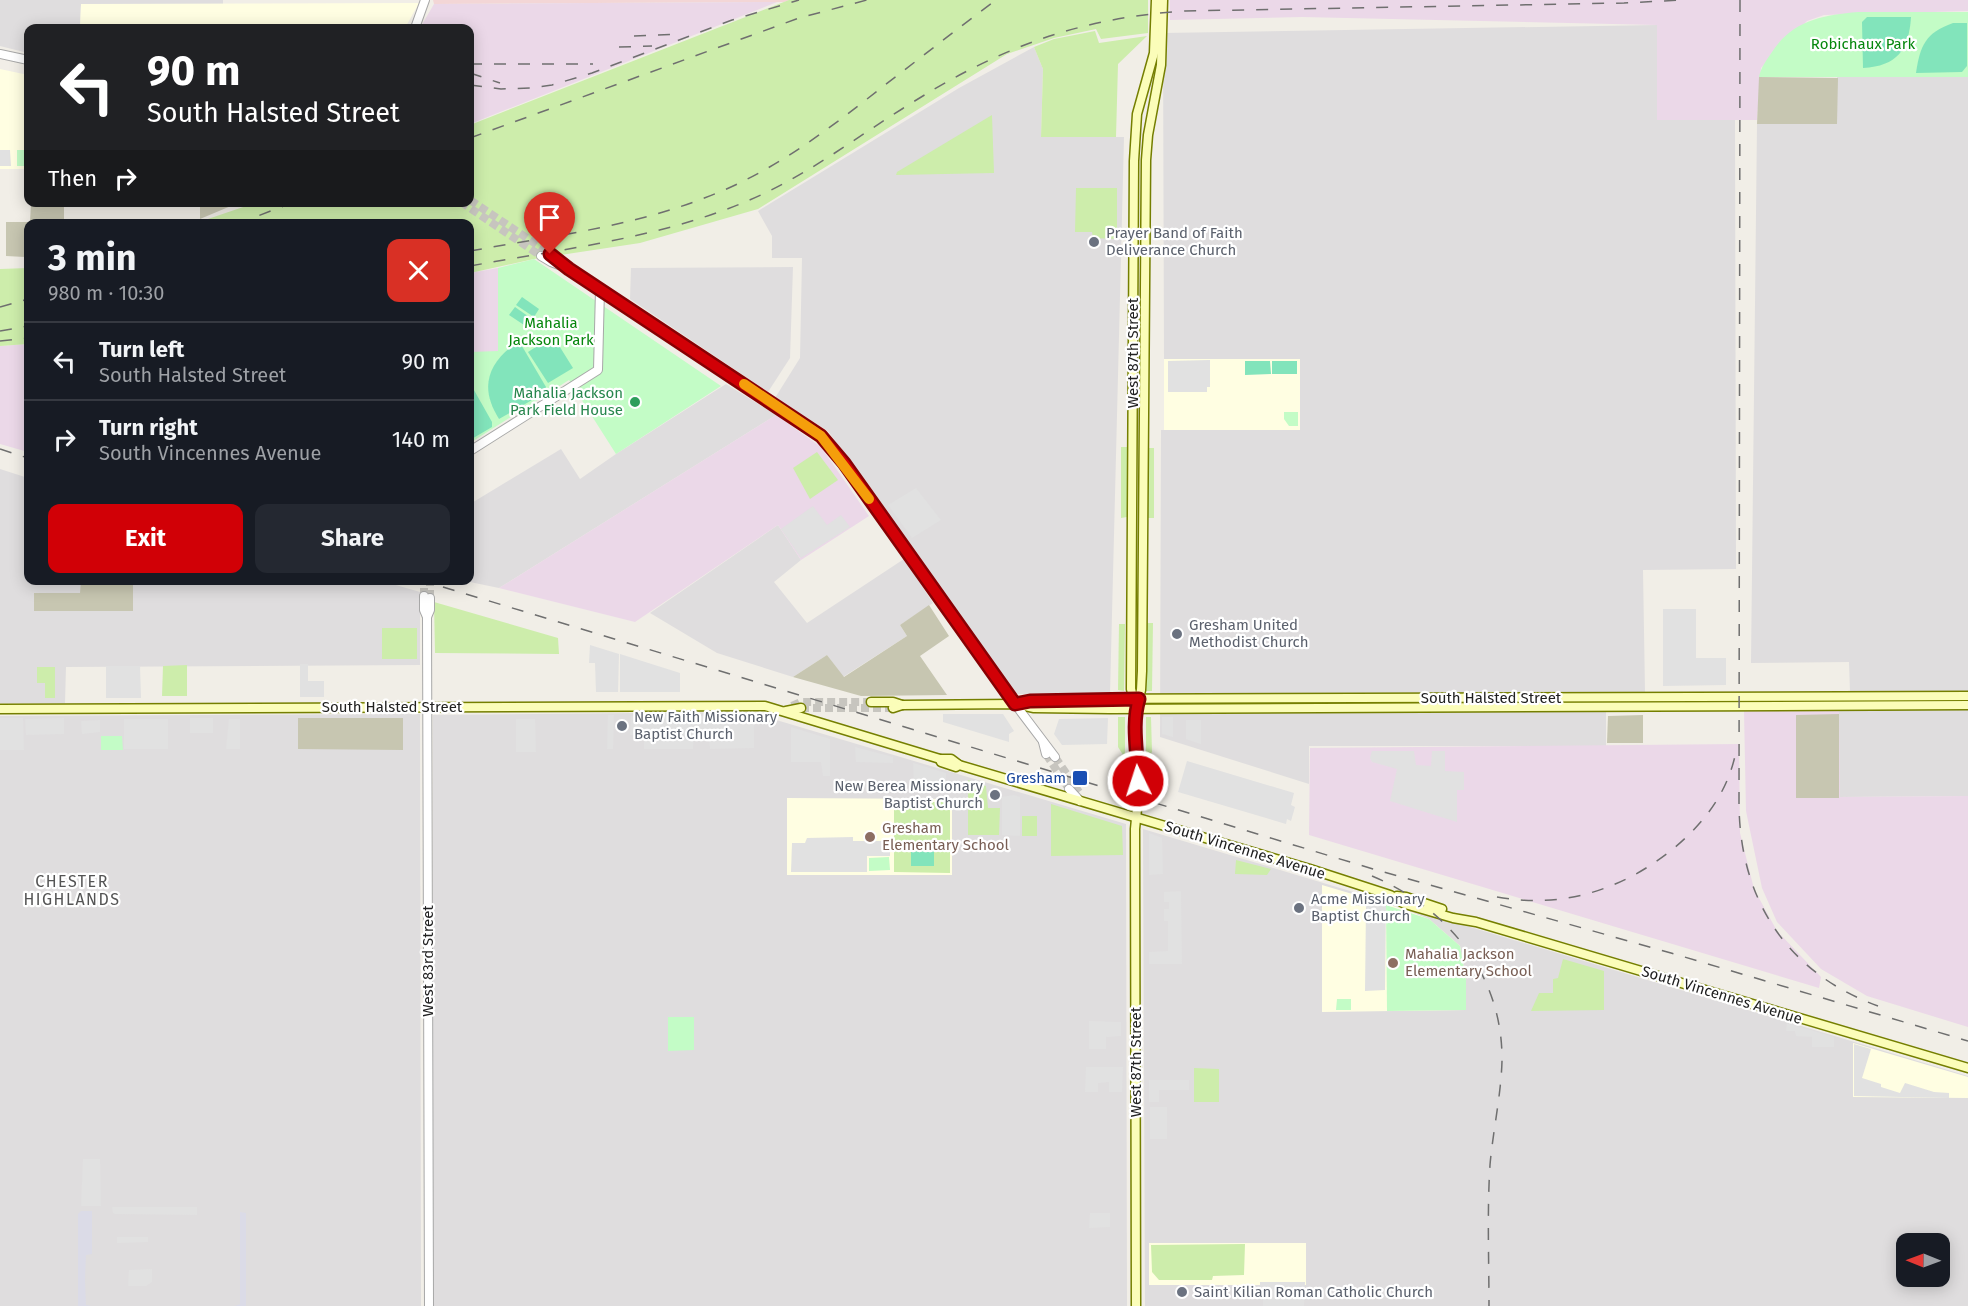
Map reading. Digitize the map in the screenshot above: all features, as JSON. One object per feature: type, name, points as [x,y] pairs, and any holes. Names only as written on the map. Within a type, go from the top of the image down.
[{"type":"main road","name":"West 87th Street","points":[[1135,780],[1136,699],[1131,689],[1134,152],[1137,114],[1154,53],[1156,0]]},
{"type":"main road","name":"West 87th Street","points":[[1136,699],[1141,690],[1142,671],[1146,160],[1148,135],[1161,65],[1163,0]]},
{"type":"main road","name":"South Halsted Street","points":[[871,702],[893,702],[898,706],[1136,699],[1968,696]]},
{"type":"main road","name":"South Halsted Street","points":[[1015,704],[1034,708],[1061,709],[1968,705]]},
{"type":"main road","name":"South Halsted Street","points":[[0,709],[765,706],[940,759],[951,759],[959,765]]},
{"type":"main road","points":[[783,712],[797,707]]},
{"type":"main road","name":"South Vincennes Avenue","points":[[959,765],[1134,811],[1390,896],[1406,897],[1476,922],[1968,1068]]},
{"type":"main road","name":"West 87th Street","points":[[1134,811],[1136,1306]]},
{"type":"street","points":[[416,24],[425,0]]},
{"type":"street","points":[[0,54],[24,59]]},
{"type":"street","points":[[550,254],[569,269],[821,436],[844,463],[1042,742],[1046,754]]},
{"type":"street","points":[[541,256],[569,269]]},
{"type":"street","points":[[474,448],[598,370],[600,289]]},
{"type":"street","name":"West 83rd Street","points":[[427,597],[430,610],[427,617],[429,1306]]},
{"type":"street","points":[[1042,742],[1048,746],[1055,757]]},
{"type":"street","points":[[1069,789],[1079,796]]},
{"type":"shaded area","points":[[0,0],[223,0],[223,4],[81,5],[80,24],[24,24],[24,52],[0,46]]},
{"type":"shaded area","points":[[433,0],[790,0],[784,2],[434,4]]},
{"type":"shaded area","points":[[1170,0],[1968,0],[1968,11],[1824,15],[1807,21],[1761,68],[1757,120],[1657,120],[1657,25],[1302,17],[1170,20]]},
{"type":"shaded area","points":[[777,2],[474,122],[474,24],[422,24],[434,4]]},
{"type":"shaded area","points":[[419,3],[407,24],[80,24],[81,4]]},
{"type":"shaded area","points":[[1657,25],[1657,120],[1735,120],[1736,569],[1643,570],[1645,692],[1606,693],[1606,746],[1309,746],[1309,784],[1160,737],[1161,430],[1300,429],[1300,359],[1164,359],[1163,33]]},
{"type":"shaded area","points":[[1034,47],[1043,69],[1041,137],[1124,137],[1110,694],[1013,694],[828,431],[775,398],[800,358],[802,258],[772,258],[772,236],[758,211],[959,88]]},
{"type":"shaded area","points":[[0,69],[24,74],[24,169],[0,169]]},
{"type":"shaded area","points":[[1759,77],[1838,78],[1837,124],[1757,124]]},
{"type":"shaded area","points":[[1837,77],[1968,77],[1968,691],[1850,692],[1849,662],[1751,663],[1757,124],[1837,124]]},
{"type":"shaded area","points":[[0,150],[10,150],[11,166],[0,166]]},
{"type":"shaded area","points":[[31,207],[64,207],[64,219],[30,219]]},
{"type":"shaded area","points":[[200,207],[228,207],[200,219]]},
{"type":"shaded area","points":[[6,222],[24,222],[24,257],[6,256]]},
{"type":"shaded area","points":[[793,267],[790,358],[768,392],[630,299],[631,268]]},
{"type":"shaded area","points":[[498,268],[498,352],[474,352],[474,272]]},
{"type":"shaded area","points":[[24,344],[24,451],[0,444],[0,346]]},
{"type":"shaded area","points":[[1164,359],[1300,359],[1300,430],[1164,430]]},
{"type":"shaded area","points":[[1210,360],[1210,387],[1207,387],[1207,392],[1168,392],[1168,361]]},
{"type":"shaded area","points":[[726,384],[776,415],[499,588],[474,583],[474,502],[561,449],[580,479]]},
{"type":"shaded area","points":[[776,415],[821,447],[869,516],[801,560],[778,525],[635,622],[499,588]]},
{"type":"shaded area","points":[[0,469],[24,477],[24,585],[396,585],[420,592],[420,665],[66,667],[65,703],[0,703]]},
{"type":"shaded area","points":[[916,488],[941,520],[912,538],[888,505]]},
{"type":"shaded area","points":[[813,506],[827,525],[841,515],[850,527],[801,558],[781,529]]},
{"type":"shaded area","points":[[778,525],[801,560],[774,582],[807,623],[904,559],[933,603],[900,625],[907,636],[843,677],[827,655],[793,677],[717,653],[650,613]]},
{"type":"shaded area","points":[[81,585],[133,585],[133,611],[34,611],[34,593],[80,593]]},
{"type":"shaded area","points":[[929,605],[949,636],[920,656],[947,695],[861,696],[793,677],[827,655],[844,677],[907,636],[900,625]]},
{"type":"shaded area","points":[[1663,609],[1696,609],[1696,658],[1726,658],[1726,685],[1663,686]]},
{"type":"shaded area","points":[[590,645],[619,654],[618,692],[596,692],[595,663],[589,663]]},
{"type":"shaded area","points":[[620,654],[680,673],[680,692],[620,692]]},
{"type":"shaded area","points":[[300,664],[308,664],[308,681],[324,681],[324,697],[300,697]]},
{"type":"shaded area","points":[[106,666],[140,666],[141,698],[106,698]]},
{"type":"shaded area","points":[[1968,710],[1968,796],[1839,797],[1839,711]]},
{"type":"shaded area","points":[[1744,711],[1839,711],[1840,797],[1968,796],[1968,1027],[1867,996],[1821,969],[1777,922],[1762,888],[1746,811]]},
{"type":"shaded area","points":[[749,712],[1126,824],[1127,1306],[433,1306],[433,715]]},
{"type":"shaded area","points":[[420,714],[421,1306],[0,1306],[0,716]]},
{"type":"shaded area","points":[[943,714],[1003,714],[1014,731],[1009,734],[1009,742],[943,722]]},
{"type":"shaded area","points":[[1839,714],[1839,798],[1796,798],[1796,715]]},
{"type":"shaded area","points":[[608,715],[614,715],[613,749],[607,749]]},
{"type":"shaded area","points":[[1643,715],[1643,743],[1607,743],[1608,716]]},
{"type":"shaded area","points":[[631,716],[754,716],[754,748],[710,749],[709,738],[695,739],[695,719],[693,749],[644,749],[644,735],[630,735]]},
{"type":"shaded area","points":[[1162,717],[1173,717],[1173,737],[1162,734]]},
{"type":"shaded area","points":[[0,718],[23,718],[24,750],[0,750]]},
{"type":"shaded area","points":[[64,718],[64,734],[26,735],[25,719]]},
{"type":"shaded area","points":[[190,718],[213,718],[213,733],[190,733]]},
{"type":"shaded area","points":[[298,718],[403,718],[403,750],[298,749]]},
{"type":"shaded area","points":[[1108,718],[1107,744],[1062,745],[1054,734],[1059,719]]},
{"type":"shaded area","points":[[124,719],[168,719],[168,749],[124,749]]},
{"type":"shaded area","points":[[229,719],[240,719],[240,749],[226,749]]},
{"type":"shaded area","points":[[516,719],[535,719],[536,752],[516,752]]},
{"type":"shaded area","points":[[100,720],[100,732],[82,734],[81,721]]},
{"type":"shaded area","points":[[1186,720],[1201,720],[1201,744],[1186,739]]},
{"type":"shaded area","points":[[791,727],[830,739],[830,776],[823,776],[821,762],[791,762]]},
{"type":"shaded area","points":[[1739,744],[1740,833],[1754,889],[1777,931],[1821,977],[1819,988],[1309,835],[1310,748]]},
{"type":"shaded area","points":[[855,747],[893,757],[893,763],[856,762]]},
{"type":"shaded area","points":[[1372,751],[1414,751],[1416,765],[1431,766],[1432,751],[1445,751],[1445,771],[1464,772],[1464,790],[1457,790],[1457,822],[1390,801],[1397,769],[1372,762],[1370,758]]},
{"type":"shaded area","points":[[1187,761],[1294,793],[1291,805],[1295,807],[1291,821],[1287,819],[1286,824],[1178,792]]},
{"type":"shaded area","points":[[913,763],[946,773],[946,784],[914,784]]},
{"type":"shaded area","points":[[1014,795],[1020,797],[1020,836],[1002,835],[1002,797]]},
{"type":"shaded area","name":"Gresham Elementary School","points":[[787,798],[952,799],[952,875],[787,875]]},
{"type":"shaded area","points":[[1143,829],[1968,1076],[1968,1306],[1145,1306]]},
{"type":"shaded area","points":[[1149,833],[1162,838],[1163,874],[1149,875]]},
{"type":"shaded area","points":[[853,837],[853,841],[890,841],[890,856],[867,856],[867,872],[791,872],[792,843],[805,843],[807,838]]},
{"type":"shaded area","name":"Mahalia Jackson Elementary School","points":[[1322,885],[1429,919],[1460,946],[1466,980],[1466,1010],[1322,1012]]},
{"type":"shaded area","points":[[1181,891],[1182,964],[1149,964],[1149,952],[1168,951],[1168,921],[1164,921],[1164,909],[1169,909],[1169,902],[1164,902],[1164,892]]},
{"type":"shaded area","points":[[1355,895],[1386,905],[1385,990],[1365,991],[1366,906],[1353,905]]},
{"type":"shaded area","points":[[1089,1021],[1121,1022],[1121,1036],[1106,1037],[1106,1049],[1089,1049]]},
{"type":"shaded area","points":[[1787,1023],[1834,1037],[1834,1047],[1812,1047],[1812,1037],[1796,1036],[1795,1031],[1786,1031]]},
{"type":"shaded area","points":[[1853,1043],[1968,1077],[1968,1098],[1853,1097]]},
{"type":"shaded area","points":[[1854,1044],[1871,1049],[1862,1078],[1900,1093],[1905,1083],[1934,1092],[1949,1093],[1949,1098],[1854,1096]]},
{"type":"shaded area","points":[[1086,1067],[1123,1067],[1122,1092],[1109,1092],[1109,1082],[1098,1083],[1098,1092],[1085,1092]]},
{"type":"shaded area","points":[[1149,1080],[1189,1080],[1189,1090],[1159,1090],[1159,1102],[1149,1102]]},
{"type":"shaded area","points":[[1150,1107],[1167,1107],[1167,1139],[1150,1139]]},
{"type":"shaded area","points":[[83,1159],[100,1159],[101,1206],[81,1206]]},
{"type":"shaded area","points":[[112,1207],[197,1207],[197,1215],[115,1214]]},
{"type":"shaded area","points":[[81,1211],[92,1211],[92,1254],[86,1255],[85,1280],[86,1305],[91,1306],[78,1306],[78,1214]]},
{"type":"shaded area","points":[[240,1212],[246,1213],[246,1306],[235,1306],[240,1304]]},
{"type":"shaded area","points":[[1090,1213],[1110,1213],[1110,1227],[1089,1228]]},
{"type":"shaded area","points":[[117,1237],[148,1237],[148,1242],[117,1243]]},
{"type":"shaded area","points":[[1149,1243],[1306,1243],[1306,1285],[1149,1285]]},
{"type":"shaded area","points":[[152,1269],[152,1282],[146,1286],[128,1286],[129,1270]]},
{"type":"shaded area","points":[[1260,1282],[1305,1282],[1304,1306],[1263,1306]]},
{"type":"green space","points":[[789,0],[1148,0],[1148,33],[1101,39],[1096,29],[1054,38],[1007,54],[758,209],[640,243],[534,259],[474,272],[474,219],[208,219],[243,207],[474,207],[474,123]]},
{"type":"green space","name":"Robichaux Park","points":[[1858,12],[1968,12],[1968,77],[1759,77],[1772,52],[1789,33],[1820,18]]},
{"type":"green space","points":[[1867,17],[1911,17],[1907,39],[1899,54],[1885,64],[1863,68],[1862,22]]},
{"type":"green space","points":[[1953,23],[1967,23],[1967,66],[1962,72],[1916,73],[1925,42],[1936,31]]},
{"type":"green space","points":[[1095,31],[1099,43],[1147,36],[1118,64],[1116,137],[1041,137],[1043,69],[1034,47],[1054,39]]},
{"type":"green space","points":[[992,115],[994,173],[896,175],[897,172]]},
{"type":"green space","points":[[17,150],[24,150],[24,166],[17,166]]},
{"type":"green space","points":[[1076,188],[1117,188],[1117,239],[1093,238],[1092,232],[1075,232]]},
{"type":"green space","name":"Mahalia Jackson Park","points":[[534,259],[721,386],[616,454],[569,380],[474,440],[474,352],[498,351],[498,268]]},
{"type":"green space","points":[[24,268],[24,344],[0,346],[0,269]]},
{"type":"green space","points":[[522,297],[539,309],[534,317],[516,305]]},
{"type":"green space","points":[[515,307],[532,319],[527,327],[509,315]]},
{"type":"green space","points":[[553,336],[573,368],[548,383],[528,352]]},
{"type":"green space","points":[[519,341],[546,387],[546,392],[499,419],[489,396],[490,375],[500,357]]},
{"type":"green space","points":[[1245,361],[1270,361],[1271,374],[1245,375]]},
{"type":"green space","points":[[1272,361],[1297,361],[1297,374],[1272,374]]},
{"type":"green space","points":[[474,390],[492,422],[492,427],[474,438]]},
{"type":"green space","points":[[1284,412],[1298,412],[1298,426],[1289,426],[1284,419]]},
{"type":"green space","points":[[1121,447],[1127,447],[1127,517],[1121,518]]},
{"type":"green space","points":[[1148,448],[1154,448],[1154,518],[1146,518]]},
{"type":"green space","points":[[817,452],[838,480],[810,499],[793,468]]},
{"type":"green space","points":[[434,602],[558,638],[559,654],[435,653]]},
{"type":"green space","points":[[1146,623],[1153,623],[1152,691],[1146,691]]},
{"type":"green space","points":[[1119,624],[1125,624],[1124,691],[1118,690]]},
{"type":"green space","points":[[382,628],[417,628],[417,659],[382,659]]},
{"type":"green space","points":[[187,665],[187,696],[162,696],[163,666]]},
{"type":"green space","points":[[37,667],[55,667],[55,698],[45,698],[45,683],[37,683]]},
{"type":"green space","points":[[1118,717],[1125,717],[1125,758],[1118,747]]},
{"type":"green space","points":[[1146,717],[1151,717],[1152,752],[1146,761]]},
{"type":"green space","points":[[101,736],[122,736],[123,750],[101,750]]},
{"type":"green space","points":[[968,780],[986,786],[988,808],[1000,808],[999,835],[968,835]]},
{"type":"green space","points":[[894,802],[950,802],[950,873],[894,872]]},
{"type":"green space","points":[[1051,804],[1122,826],[1123,855],[1051,856]]},
{"type":"green space","points":[[1022,816],[1037,816],[1037,836],[1022,836]]},
{"type":"green space","points":[[911,850],[934,850],[934,866],[911,866]]},
{"type":"green space","points":[[889,857],[890,870],[869,871],[869,858]]},
{"type":"green space","points":[[1236,860],[1271,869],[1267,875],[1235,874]]},
{"type":"green space","points":[[1386,905],[1429,919],[1460,946],[1466,980],[1466,1010],[1387,1011]]},
{"type":"green space","points":[[1563,959],[1604,971],[1604,1010],[1531,1011],[1539,993],[1553,993],[1553,979],[1558,978]]},
{"type":"green space","points":[[1337,999],[1351,999],[1351,1010],[1336,1010]]},
{"type":"green space","points":[[668,1017],[694,1017],[694,1050],[668,1051]]},
{"type":"green space","points":[[1194,1068],[1219,1069],[1219,1102],[1194,1102]]},
{"type":"green space","points":[[1245,1244],[1244,1275],[1213,1276],[1212,1280],[1159,1280],[1152,1272],[1151,1245]]},
{"type":"tunnel","points":[[474,203],[551,254]]},
{"type":"tunnel","points":[[468,207],[541,256]]},
{"type":"tunnel","points":[[424,585],[424,596]]},
{"type":"tunnel","points":[[430,585],[430,598]]},
{"type":"tunnel","points":[[792,706],[801,702],[871,702]]},
{"type":"tunnel","points":[[801,708],[893,708]]},
{"type":"tunnel","points":[[1046,754],[1069,789]]},
{"type":"tunnel","points":[[1055,757],[1079,792]]},
{"type":"tunnel","points":[[1131,778],[1131,806]]},
{"type":"tunnel","points":[[1137,809],[1138,781]]},
{"type":"railway","points":[[474,86],[501,89],[552,85],[592,73],[732,20],[799,0]]},
{"type":"railway","points":[[474,137],[799,18],[867,0]]},
{"type":"railway","points":[[474,250],[626,222],[687,204],[739,183],[782,160],[822,133],[996,0]]},
{"type":"railway","points":[[474,265],[582,247],[656,231],[728,209],[799,175],[936,88],[970,70],[1037,41],[1107,21],[1185,11],[1683,0]]},
{"type":"railway","points":[[1740,0],[1739,802],[1741,837],[1748,870],[1759,900],[1774,928],[1794,953],[1818,974],[1846,992],[1878,1006]]},
{"type":"railway","points":[[634,36],[682,34]]},
{"type":"railway","points":[[619,47],[652,46]]},
{"type":"railway","points":[[474,64],[593,64]]},
{"type":"railway","points":[[474,74],[500,83]]},
{"type":"railway","points":[[250,219],[281,207]]},
{"type":"railway","points":[[0,307],[24,300]]},
{"type":"railway","points":[[0,331],[24,327]]},
{"type":"railway","points":[[0,341],[24,338]]},
{"type":"railway","points":[[0,449],[24,457]]},
{"type":"railway","points":[[436,585],[1373,869],[1671,953],[1968,1041]]},
{"type":"railway","points":[[1497,897],[1521,900],[1568,898],[1590,893],[1633,875],[1673,849],[1703,819],[1726,783],[1735,756]]},
{"type":"railway","points":[[1372,876],[1425,906],[1447,926],[1466,948],[1493,1000],[1500,1030],[1502,1061],[1490,1165],[1489,1306]]},
{"type":"slow traffic","points":[[744,384],[821,436],[844,463],[869,499]]},
{"type":"place","name":"Prayer Band of Faith Deliverance Church","points":[[1094,242]]},
{"type":"place","name":"Mahalia Jackson Park Field House","points":[[635,402]]},
{"type":"place","name":"Gresham United Methodist Church","points":[[1177,634]]},
{"type":"place","name":"New Faith Missionary Baptist Church","points":[[622,726]]},
{"type":"place","name":"Gresham","points":[[1080,778]]},
{"type":"place","name":"New Berea Missionary Baptist Church","points":[[995,795]]},
{"type":"place","name":"Gresham Elementary School","points":[[870,837]]},
{"type":"place","name":"Acme Missionary Baptist Church","points":[[1299,908]]},
{"type":"place","name":"Mahalia Jackson Elementary School","points":[[1393,963]]},
{"type":"place","name":"Saint Kilian Roman Catholic Church","points":[[1182,1292]]},
{"type":"district","name":"CHESTER HIGHLANDS","points":[[72,890]]},
{"type":"route","points":[[550,254],[569,269],[821,436],[844,463],[1015,704],[1063,699],[1139,699],[1136,709],[1138,781]]}]
